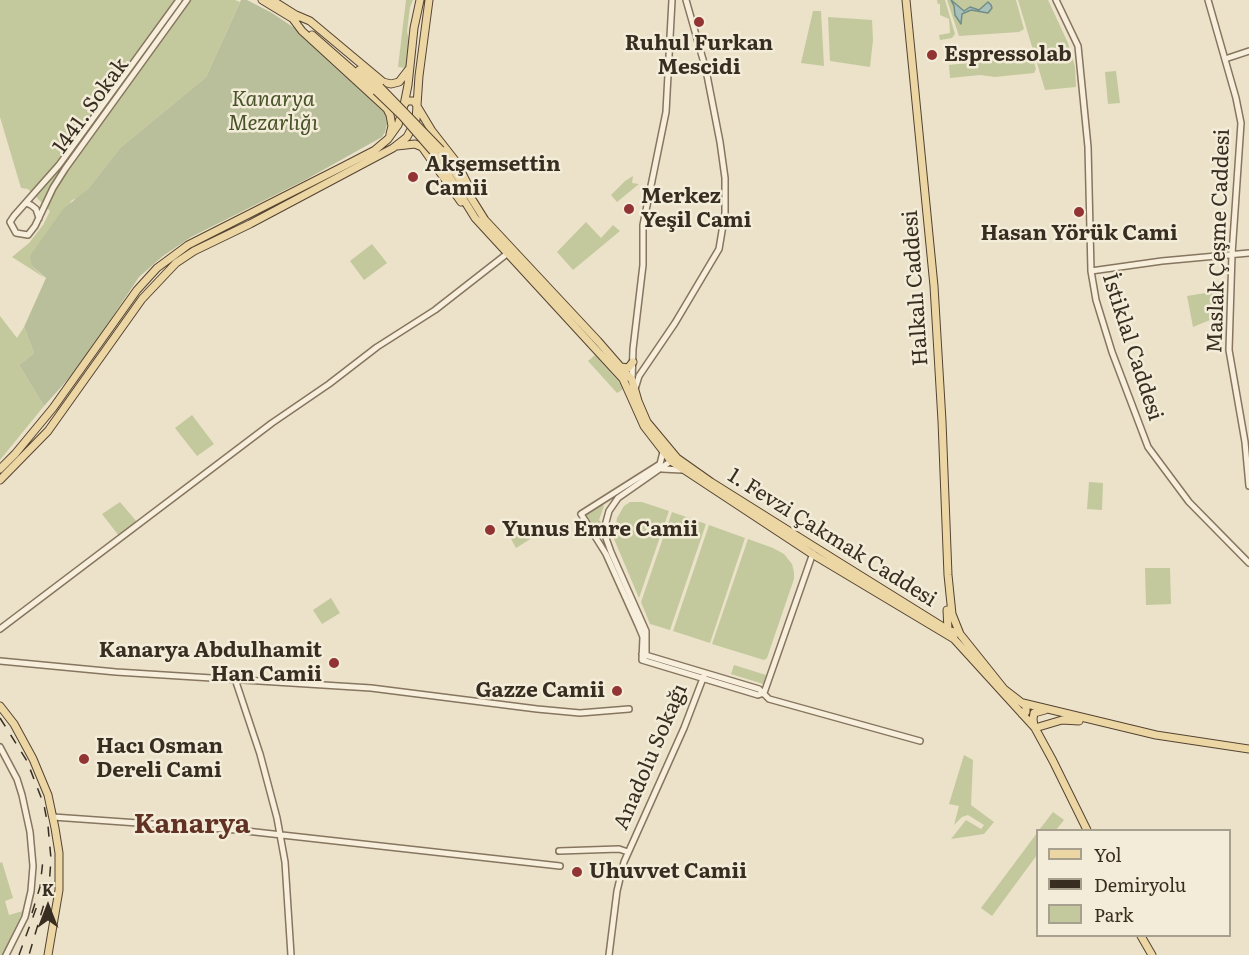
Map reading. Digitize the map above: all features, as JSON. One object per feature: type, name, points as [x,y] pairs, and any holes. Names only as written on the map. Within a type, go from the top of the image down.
[{"type":"main road","points":[[262,0],[295,17],[310,21],[383,82],[391,84],[399,82],[410,67]]},
{"type":"main road","points":[[272,0],[378,89],[439,152],[485,220],[631,378],[647,422],[667,452]]},
{"type":"main road","points":[[0,469],[53,408],[137,290],[157,268],[188,245],[375,150],[388,140],[404,105],[414,27],[420,0]]},
{"type":"main road","points":[[0,480],[48,431],[142,298],[176,263],[194,251],[393,148],[407,137],[416,120],[429,0]]},
{"type":"main road","name":"Halkalı Caddesi","points":[[906,0],[934,286],[948,575],[952,614],[957,637],[1035,728],[1086,829]]},
{"type":"main road","points":[[295,17],[302,31],[387,109],[393,128],[415,140],[433,160],[465,208],[603,357],[631,378]]},
{"type":"main road","points":[[404,105],[411,100],[417,104],[432,131],[457,163],[478,208]]},
{"type":"main road","points":[[393,148],[410,144],[420,146]]},
{"type":"main road","points":[[439,152],[475,218]]},
{"type":"main road","points":[[621,367],[628,368],[633,362]]},
{"type":"main road","points":[[631,378],[631,398],[644,426],[674,460],[782,534],[957,637]]},
{"type":"main road","name":"1. Fevzi Çakmak Caddesi","points":[[686,469],[804,545]]},
{"type":"main road","name":"1. Fevzi Çakmak Caddesi","points":[[814,551],[945,628]]},
{"type":"main road","name":"Halkalı Caddesi","points":[[948,575],[946,584],[948,619],[945,628],[957,637],[1004,689],[1023,703]]},
{"type":"main road","points":[[1023,703],[1156,735],[1249,751]]},
{"type":"main road","points":[[1022,714],[1027,710],[1023,703]]},
{"type":"main road","points":[[0,706],[14,724],[33,759],[48,795],[53,817],[59,853],[59,890],[48,955]]},
{"type":"main road","points":[[1047,709],[1035,713],[1033,719],[1035,728],[1062,720],[1072,720],[1178,744],[1249,751]]},
{"type":"main road","points":[[1142,937],[1152,955]]},
{"type":"street","name":"1441. Sokak","points":[[179,0],[59,165],[10,222],[16,233],[28,235],[39,220],[65,169],[187,0]]},
{"type":"street","points":[[631,378],[643,265],[643,225],[666,112],[672,0]]},
{"type":"street","points":[[631,378],[675,323],[719,249],[725,213],[725,178],[720,142],[706,70],[686,0]]},
{"type":"street","name":"İstiklal Caddesi","points":[[1056,0],[1078,46],[1088,147],[1090,271],[1096,300],[1112,352],[1148,447],[1187,500],[1249,565]]},
{"type":"street","name":"Maslak Çeşme Caddesi","points":[[1208,0],[1241,123],[1232,254],[1229,350],[1245,442],[1249,486]]},
{"type":"street","points":[[1225,59],[1249,51]]},
{"type":"street","points":[[26,203],[36,209],[39,220]]},
{"type":"street","points":[[0,629],[272,423],[329,384],[377,347],[435,310],[508,253]]},
{"type":"street","points":[[1090,271],[1162,261],[1249,253]]},
{"type":"street","points":[[644,657],[646,631],[611,552],[605,526],[609,511],[618,498],[660,464],[667,452]]},
{"type":"street","points":[[644,657],[641,631],[606,554],[581,514],[674,460]]},
{"type":"street","points":[[660,470],[686,469]]},
{"type":"street","points":[[764,693],[814,551]]},
{"type":"street","name":"Anadolu Sokağı","points":[[644,657],[704,675],[758,695],[764,693],[770,699],[920,741]]},
{"type":"street","points":[[0,661],[116,672],[371,688],[468,702],[580,713],[629,709]]},
{"type":"street","name":"Anadolu Sokağı","points":[[609,955],[617,891],[628,852],[684,728],[704,675]]},
{"type":"street","points":[[235,679],[260,754],[280,835],[285,862],[291,955]]},
{"type":"street","points":[[0,747],[18,779],[30,832],[33,866],[31,891],[25,917],[6,955]]},
{"type":"street","points":[[53,817],[280,835],[560,866]]},
{"type":"street","points":[[559,851],[619,849],[628,852]]},
{"type":"green space","points":[[0,0],[235,0],[240,2],[206,77],[120,148],[88,189],[79,198],[72,200],[32,266],[45,278],[12,257],[29,243],[43,225],[50,211],[28,189],[21,188],[0,117]]},
{"type":"green space","name":"Kanarya Mezarlığı","points":[[241,0],[247,0],[293,27],[384,109],[389,117],[385,132],[382,137],[305,180],[191,237],[163,256],[139,277],[78,368],[44,406],[19,365],[34,353],[24,327],[46,278],[32,266],[30,256],[63,209],[88,189],[120,148],[206,77]]},
{"type":"green space","points":[[406,0],[413,0],[407,31],[409,42],[406,68],[398,67]]},
{"type":"green space","points":[[937,0],[945,0],[955,34],[952,38],[940,40],[939,35],[950,33],[949,19],[940,15],[940,4]]},
{"type":"green space","points":[[947,0],[1016,0],[1024,29],[1019,32],[959,36]]},
{"type":"green space","points":[[1018,0],[1048,0],[1068,43],[1075,67],[1076,87],[1045,90]]},
{"type":"green space","points":[[813,11],[821,11],[824,66],[801,63]]},
{"type":"green space","points":[[828,17],[872,20],[873,40],[870,67],[830,61]]},
{"type":"green space","points":[[1028,56],[1033,59],[1036,69],[1034,73],[950,78],[949,65]]},
{"type":"green space","points":[[1116,71],[1120,103],[1108,104],[1105,72]]},
{"type":"green space","points":[[633,176],[632,183],[639,184],[617,202],[611,195]]},
{"type":"green space","points":[[586,222],[601,238],[613,225],[620,231],[573,270],[557,252]]},
{"type":"green space","points":[[372,244],[387,263],[364,280],[350,261]]},
{"type":"green space","points":[[1224,290],[1222,315],[1193,327],[1187,296]]},
{"type":"green space","points":[[0,316],[17,338],[24,327],[34,353],[19,365],[44,406],[0,460]]},
{"type":"green space","points":[[595,355],[620,383],[622,390],[617,393],[588,361]]},
{"type":"green space","points":[[192,415],[214,444],[197,456],[175,428]]},
{"type":"green space","points":[[1089,482],[1103,483],[1102,510],[1087,509]]},
{"type":"green space","points":[[120,502],[137,522],[119,536],[102,514]]},
{"type":"green space","points":[[630,502],[642,502],[669,511],[639,598],[614,539],[617,518],[624,506]]},
{"type":"green space","points":[[601,504],[604,506],[599,520],[601,522],[600,538],[584,515]]},
{"type":"green space","points":[[672,512],[706,524],[670,630],[650,624],[641,602]]},
{"type":"green space","points":[[709,525],[745,538],[710,643],[673,631]]},
{"type":"green space","points":[[525,527],[532,538],[516,548],[510,537]]},
{"type":"green space","points":[[748,539],[784,554],[792,564],[794,572],[794,579],[767,658],[764,660],[712,644]]},
{"type":"green space","points":[[1145,568],[1170,568],[1171,604],[1146,605]]},
{"type":"green space","points":[[331,598],[340,613],[322,624],[313,610]]},
{"type":"green space","points":[[734,665],[766,675],[763,684],[731,674]]},
{"type":"green space","points":[[964,755],[973,760],[971,805],[994,822],[984,834],[951,839],[966,820],[981,829],[984,825],[968,815],[962,817],[954,825],[959,806],[949,804]]},
{"type":"green space","points":[[1053,812],[1064,820],[1057,829],[1040,829]]},
{"type":"green space","points":[[1036,834],[1036,856],[992,916],[981,908]]},
{"type":"green space","points":[[2,862],[13,898],[5,901],[9,915],[23,911],[0,955],[0,863]]},
{"type":"water","points":[[951,0],[964,11],[970,7],[979,10],[988,2],[992,8],[988,13],[971,10],[962,14],[961,24],[955,15]]},
{"type":"railway","points":[[0,718],[27,761],[44,805],[48,826],[51,859],[49,887],[29,955]]},
{"type":"railway","points":[[32,913],[40,887],[43,860]]},
{"type":"railway","points":[[19,955],[37,906]]},
{"type":"place","name":"Ruhul Furkan Mescidi","points":[[699,22]]},
{"type":"place","name":"Espressolab","points":[[932,55]]},
{"type":"place","name":"Akşemsettin Camii","points":[[413,177]]},
{"type":"place","name":"Merkez Yeşil Cami","points":[[629,209]]},
{"type":"place","name":"Hasan Yörük Cami","points":[[1079,212]]},
{"type":"place","name":"Yunus Emre Camii","points":[[490,530]]},
{"type":"place","name":"Kanarya Abdulhamit Han Camii","points":[[334,663]]},
{"type":"place","name":"Gazze Camii","points":[[617,691]]},
{"type":"place","name":"Hacı Osman Dereli Cami","points":[[84,759]]},
{"type":"place","name":"Uhuvvet Camii","points":[[577,872]]},
{"type":"district","name":"Kanarya","points":[[192,825]]}]
